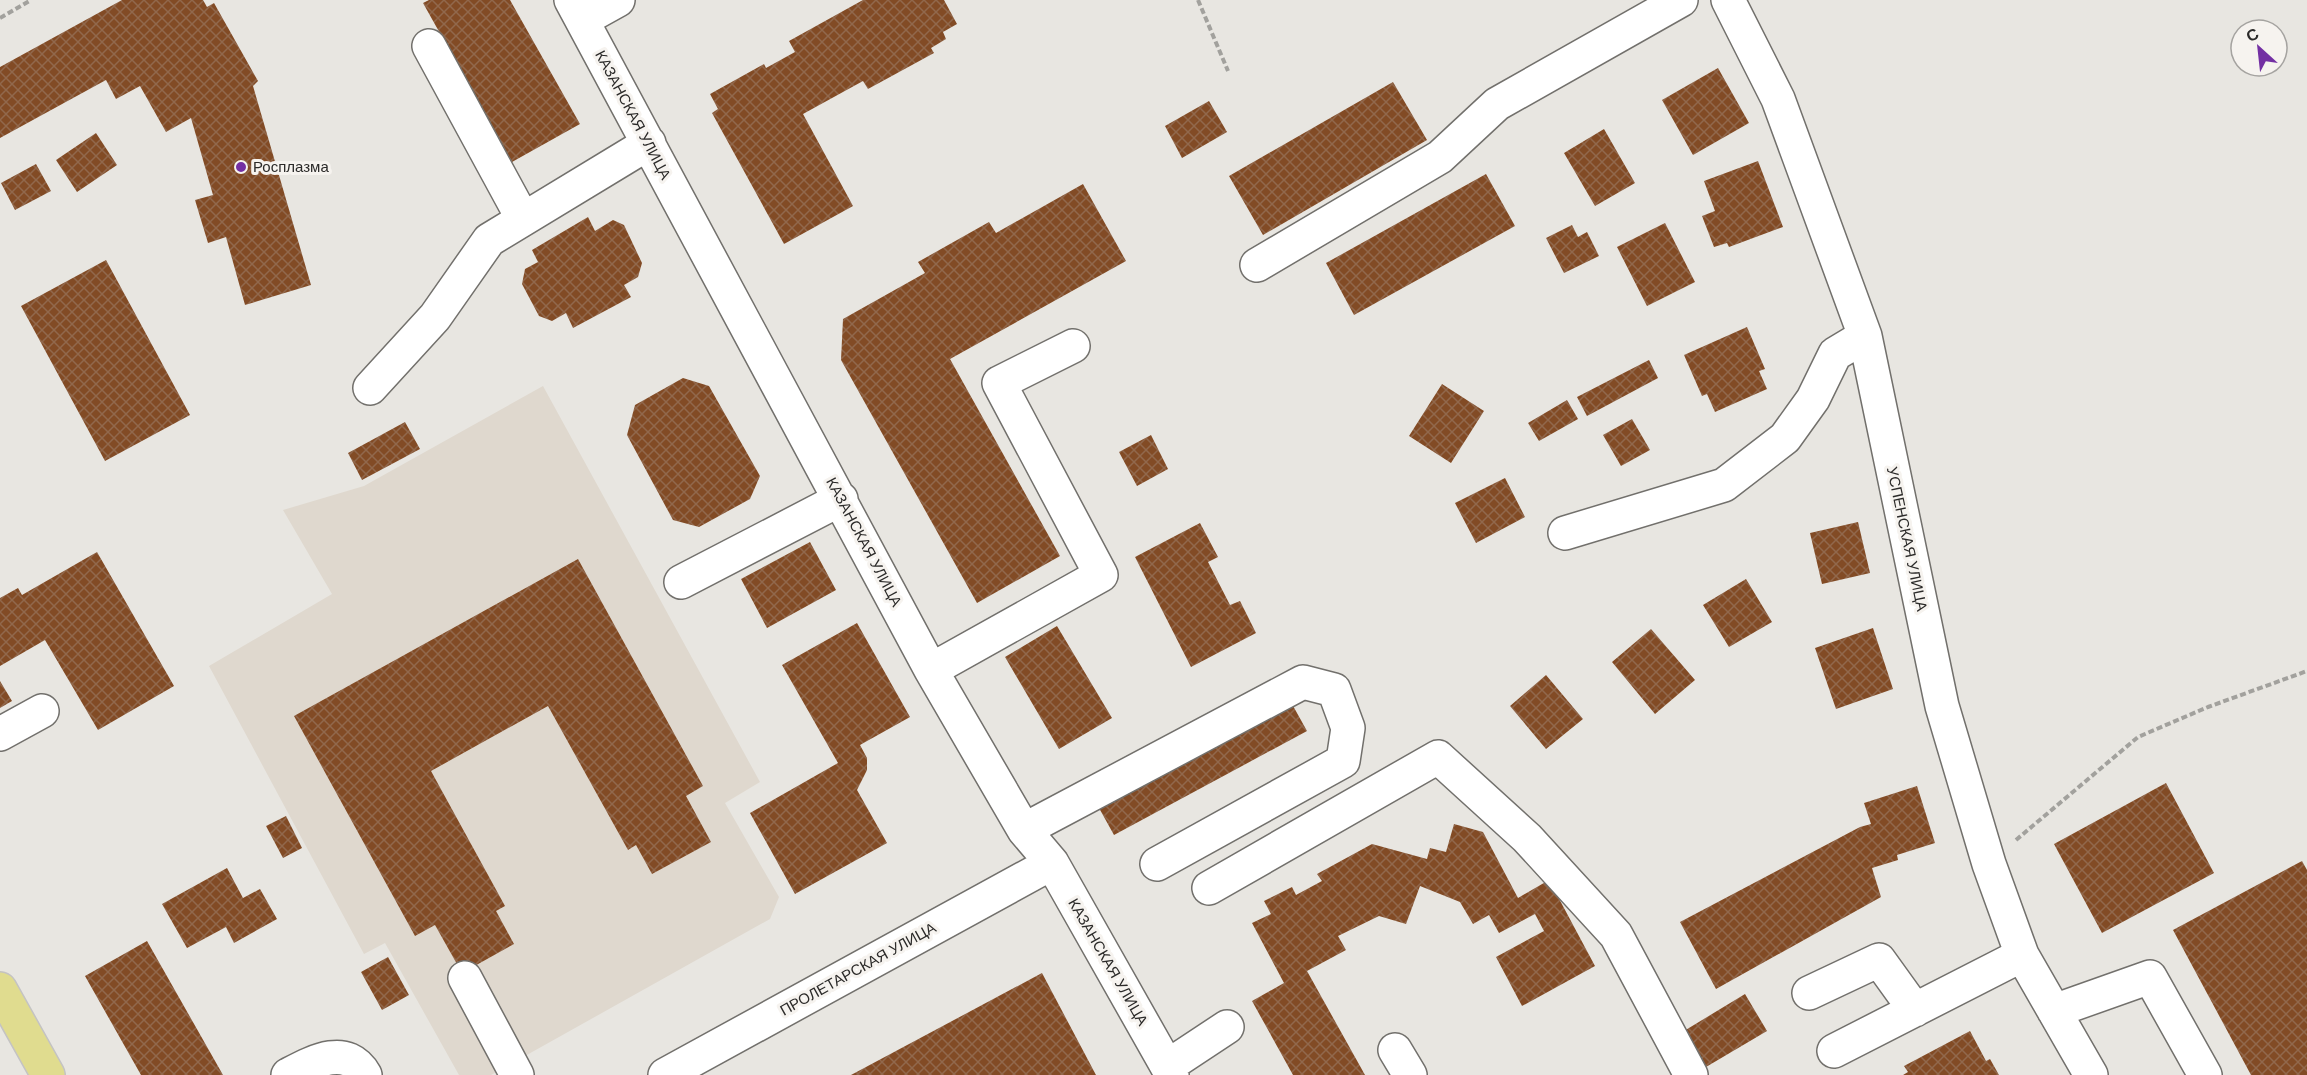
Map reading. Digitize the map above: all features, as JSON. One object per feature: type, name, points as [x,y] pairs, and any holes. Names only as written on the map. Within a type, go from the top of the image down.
[{"type":"main road","points":[[0,989],[48,1075]]},
{"type":"street","points":[[577,10],[618,0]]},
{"type":"street","points":[[1257,265],[1440,157],[1497,104],[1680,0]]},
{"type":"street","name":"УСПЕНСКАЯ УЛИЦА","points":[[1728,0],[1778,99],[1865,336],[1942,706],[1989,864],[2022,955],[2091,1075]]},
{"type":"street","name":"КАЗАНСКАЯ УЛИЦА","points":[[577,10],[932,670],[1024,830],[1052,863],[1170,1071]]},
{"type":"street","points":[[429,46],[522,219]]},
{"type":"street","points":[[370,388],[435,317],[489,240],[649,142]]},
{"type":"street","points":[[1565,533],[1724,485],[1785,438],[1813,399],[1835,354],[1865,336]]},
{"type":"street","points":[[932,670],[1101,575],[999,383],[1073,346]]},
{"type":"street","points":[[681,582],[841,498]]},
{"type":"street","points":[[1024,830],[1303,682],[1334,690],[1348,728],[1343,761],[1157,864]]},
{"type":"street","points":[[0,734],[42,711]]},
{"type":"street","points":[[1209,888],[1438,757],[1527,838],[1616,935],[1691,1075]]},
{"type":"street","name":"ПРОЛЕТАРСКАЯ УЛИЦА","points":[[674,1073],[1052,863]]},
{"type":"street","points":[[1834,1051],[2022,955]]},
{"type":"street","points":[[1809,993],[1879,960],[1915,1010]]},
{"type":"street","points":[[2054,1011],[2150,977],[2205,1075]]},
{"type":"street","points":[[465,978],[517,1075]]},
{"type":"street","points":[[1170,1071],[1227,1027]]},
{"type":"street","points":[[288,1075],[315,1061],[333,1057],[348,1058],[361,1068],[365,1075]]},
{"type":"path","points":[[0,18],[31,0]]},
{"type":"path","points":[[1198,0],[1228,71]]},
{"type":"path","points":[[1989,864],[2138,736],[2208,707],[2307,671]]},
{"type":"shaded area","points":[[543,386],[760,782],[725,803],[779,897],[770,919],[491,1075],[459,1075],[385,943],[364,954],[209,666],[332,594],[283,510],[364,486]]},
{"type":"building","name":"Росплазма","points":[[122,0],[203,0],[207,7],[214,3],[258,81],[253,86],[311,285],[245,305],[226,237],[208,243],[195,200],[213,195],[191,118],[166,132],[140,86],[116,99],[106,80],[0,138],[0,67]]},
{"type":"building","points":[[429,0],[510,0],[580,124],[512,162],[423,3]]},
{"type":"building","points":[[863,0],[944,0],[957,24],[943,32],[946,39],[931,48],[934,53],[868,89],[863,81],[803,114],[853,206],[784,244],[712,113],[718,109],[710,94],[764,64],[766,68],[795,52],[789,41]]},
{"type":"building","points":[[1718,68],[1749,123],[1693,155],[1662,100]]},
{"type":"building","points":[[1393,82],[1427,140],[1263,235],[1229,176]]},
{"type":"building","points":[[1209,101],[1227,132],[1182,158],[1165,126]]},
{"type":"building","points":[[1604,129],[1635,183],[1595,206],[1564,153]]},
{"type":"building","points":[[96,133],[117,165],[77,192],[56,160]]},
{"type":"building","points":[[1758,161],[1783,227],[1729,247],[1727,243],[1714,247],[1702,216],[1715,211],[1704,181]]},
{"type":"building","points":[[36,164],[51,191],[15,210],[1,183]]},
{"type":"building","points":[[1486,174],[1515,226],[1354,315],[1326,263]]},
{"type":"building","points":[[1083,184],[1126,261],[950,359],[1060,556],[977,603],[841,360],[843,319],[925,273],[918,262],[989,222],[996,233]]},
{"type":"building","points":[[588,217],[595,231],[613,220],[624,225],[642,263],[638,277],[624,285],[631,297],[573,328],[566,313],[552,321],[539,316],[522,284],[525,269],[538,262],[532,250]]},
{"type":"building","points":[[1665,223],[1695,282],[1647,306],[1617,247]]},
{"type":"building","points":[[1572,225],[1578,237],[1587,232],[1599,256],[1564,273],[1546,238]]},
{"type":"building","points":[[106,260],[190,415],[105,461],[21,306]]},
{"type":"building","points":[[1747,327],[1765,369],[1759,371],[1767,389],[1715,412],[1707,394],[1702,396],[1684,355]]},
{"type":"building","points":[[1649,360],[1658,378],[1587,416],[1577,397]]},
{"type":"building","points":[[683,378],[709,386],[760,476],[750,499],[699,527],[673,520],[627,435],[635,405]]},
{"type":"building","points":[[1442,384],[1484,411],[1451,463],[1409,436]]},
{"type":"building","points":[[1567,400],[1578,419],[1539,441],[1528,423]]},
{"type":"building","points":[[1632,419],[1650,450],[1621,466],[1603,435]]},
{"type":"building","points":[[405,422],[420,449],[362,480],[348,453]]},
{"type":"building","points":[[1151,435],[1168,469],[1137,486],[1119,452]]},
{"type":"building","points":[[1505,478],[1525,517],[1476,543],[1455,503]]},
{"type":"building","points":[[1858,522],[1870,573],[1822,584],[1810,533]]},
{"type":"building","points":[[1200,523],[1218,557],[1208,562],[1230,605],[1240,601],[1256,633],[1191,667],[1135,557]]},
{"type":"building","points":[[810,542],[836,590],[767,628],[741,579]]},
{"type":"building","points":[[97,552],[174,686],[98,730],[45,640],[0,666],[0,598],[18,588],[22,595]]},
{"type":"building","points":[[578,559],[703,786],[686,796],[711,842],[652,874],[636,845],[628,850],[548,706],[431,771],[505,906],[496,911],[514,944],[462,973],[435,925],[415,936],[294,716]]},
{"type":"building","points":[[1746,579],[1772,622],[1729,647],[1703,605]]},
{"type":"building","points":[[857,623],[910,717],[860,745],[867,758],[867,770],[857,790],[887,843],[795,894],[750,813],[838,763],[782,665]]},
{"type":"building","points":[[1057,626],[1112,718],[1059,749],[1005,657]]},
{"type":"building","points":[[1873,628],[1893,689],[1836,709],[1815,648]]},
{"type":"building","points":[[1651,629],[1695,680],[1655,714],[1612,662]]},
{"type":"building","points":[[1546,675],[1583,719],[1546,749],[1510,706]]},
{"type":"building","points":[[0,681],[12,701],[0,708]]},
{"type":"building","points":[[1292,704],[1307,731],[1114,835],[1099,808]]},
{"type":"building","points":[[2166,783],[2214,873],[2102,933],[2054,844]]},
{"type":"building","points":[[1917,786],[1935,843],[1897,855],[1898,860],[1872,868],[1881,897],[1716,989],[1680,922],[1860,827],[1871,824],[1864,803]]},
{"type":"building","points":[[286,816],[302,848],[283,858],[266,826]]},
{"type":"building","points":[[1454,824],[1483,832],[1518,898],[1549,880],[1595,966],[1522,1006],[1496,957],[1544,931],[1535,914],[1499,933],[1489,915],[1473,924],[1460,902],[1420,886],[1406,924],[1379,916],[1338,936],[1346,950],[1307,971],[1365,1075],[1293,1075],[1252,1001],[1284,983],[1252,923],[1271,914],[1264,901],[1292,887],[1296,895],[1322,881],[1317,874],[1372,844],[1427,859],[1430,848],[1446,852]]},
{"type":"building","points":[[2302,861],[2307,870],[2307,1075],[2251,1075],[2173,930]]},
{"type":"building","points":[[227,868],[243,898],[260,889],[277,919],[234,943],[226,927],[187,948],[162,904]]},
{"type":"building","points":[[147,941],[223,1075],[141,1075],[85,976]]},
{"type":"building","points":[[388,957],[409,995],[382,1010],[361,972]]},
{"type":"building","points":[[1042,973],[1096,1075],[851,1075]]},
{"type":"building","points":[[1745,994],[1767,1031],[1706,1067],[1684,1031]]},
{"type":"building","points":[[1970,1031],[1986,1061],[1990,1059],[1999,1075],[1903,1075],[1908,1072],[1904,1066]]},
{"type":"place","name":"Росплазма","points":[[241,167]]}]
